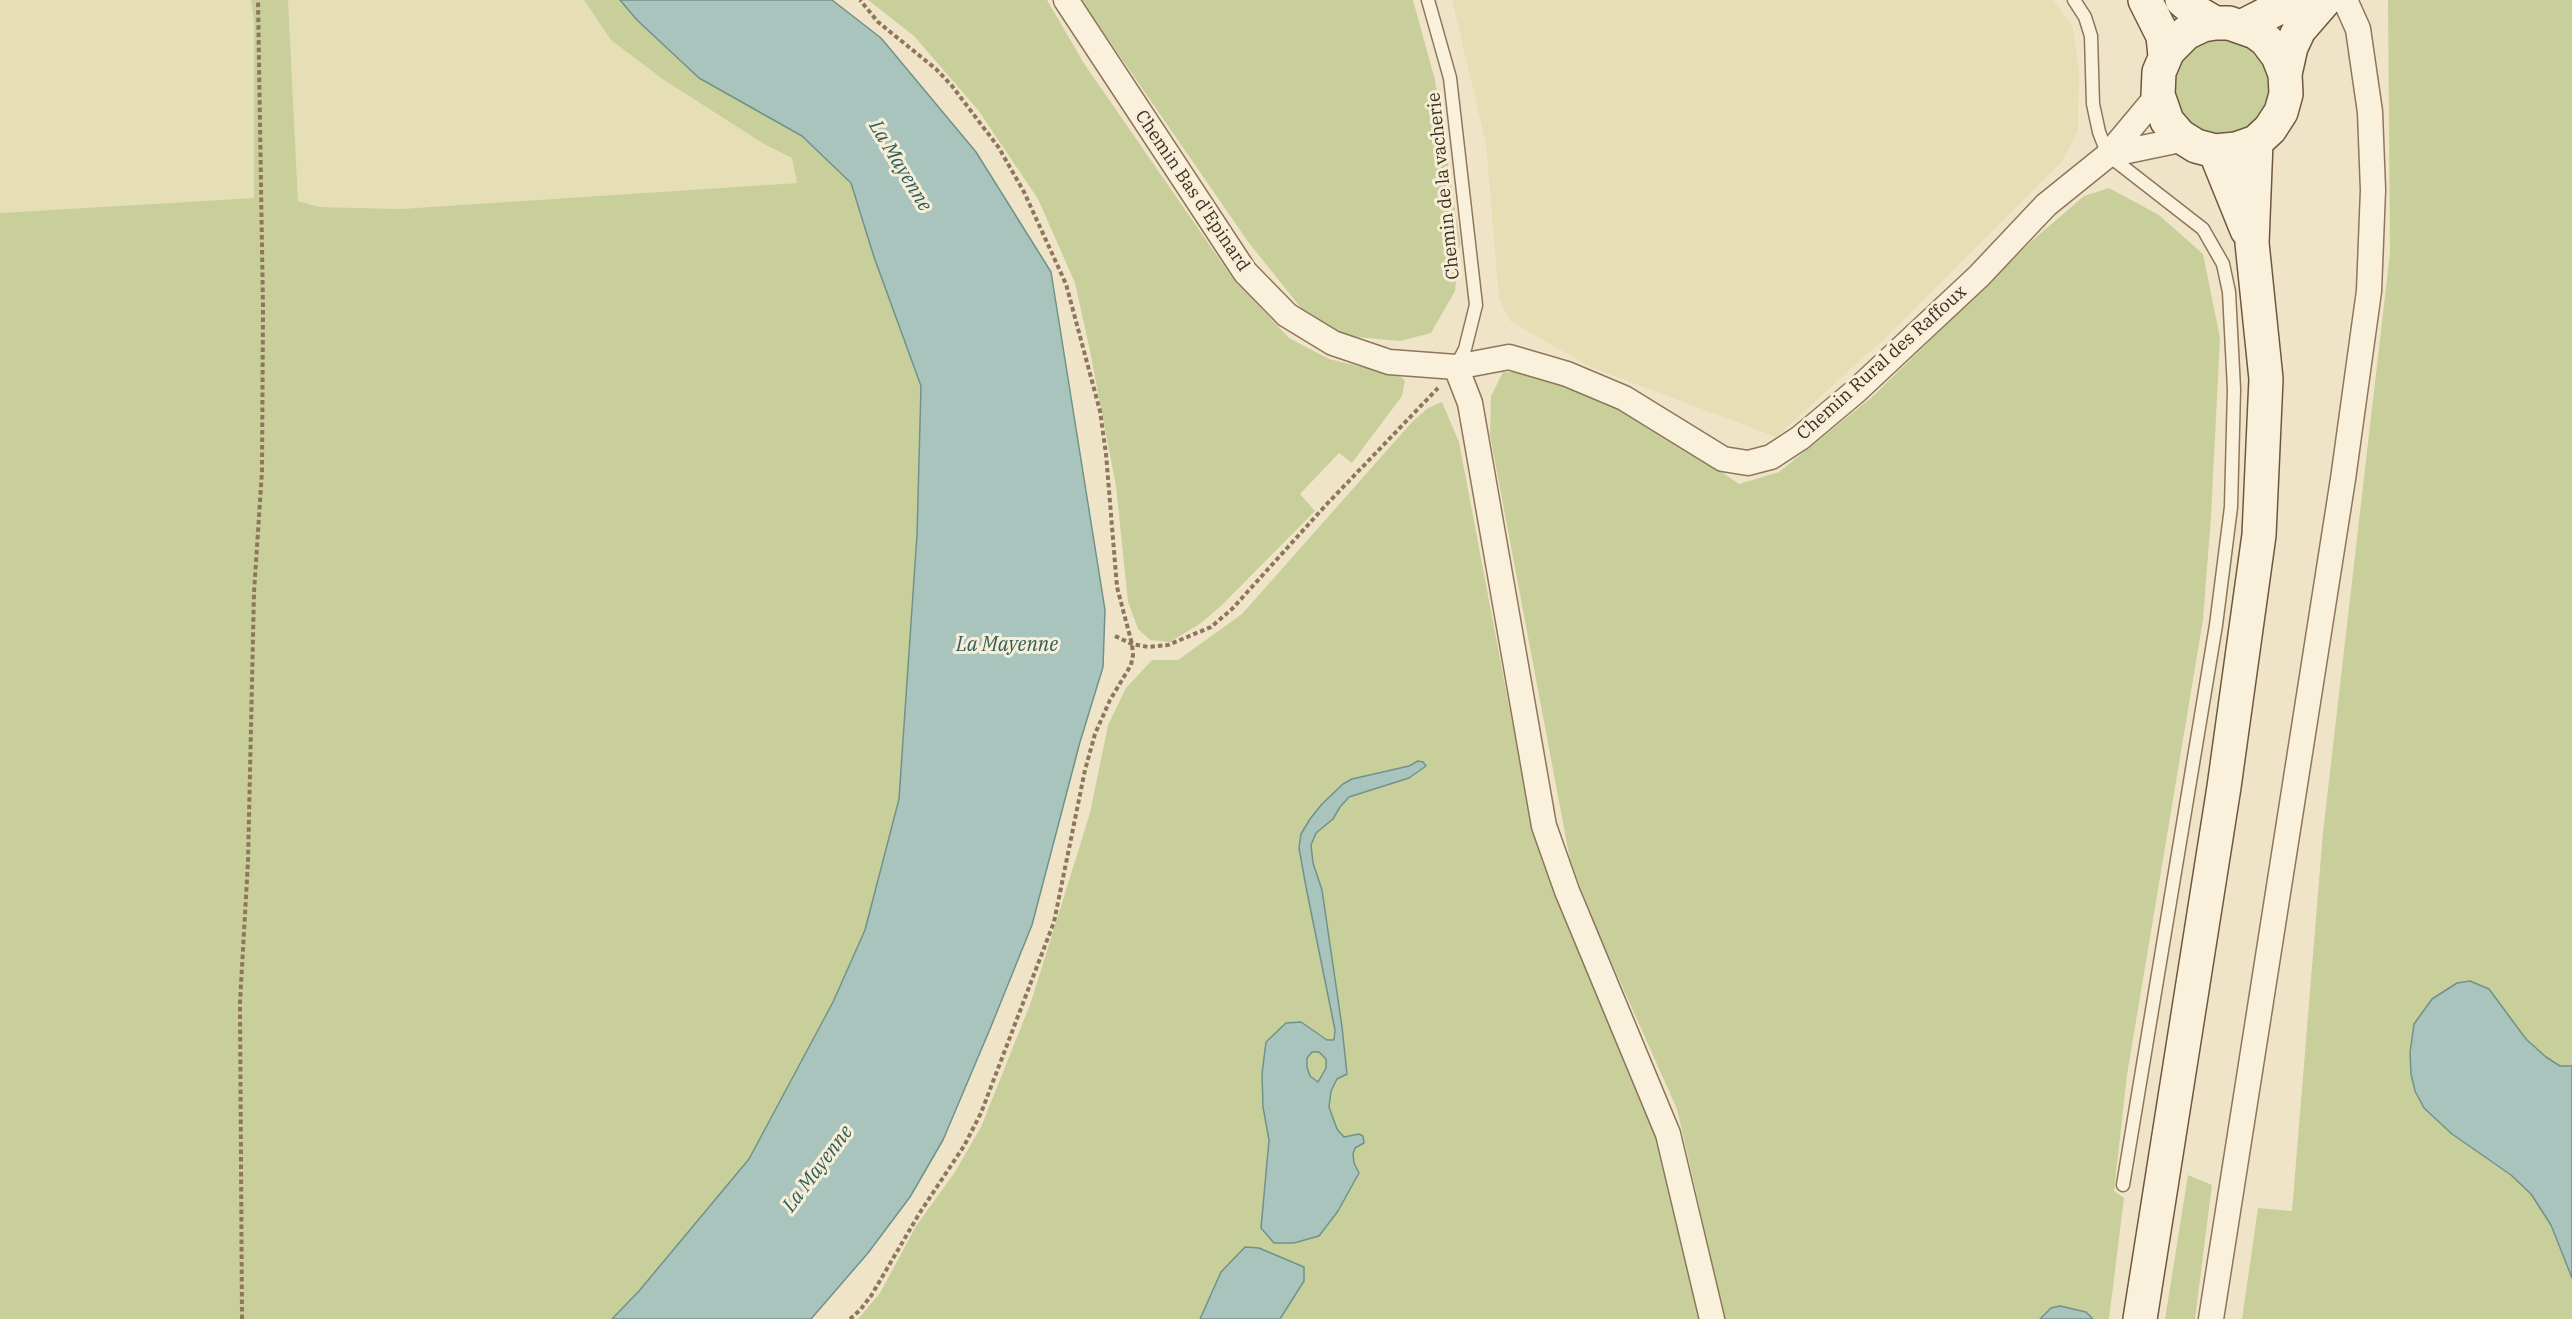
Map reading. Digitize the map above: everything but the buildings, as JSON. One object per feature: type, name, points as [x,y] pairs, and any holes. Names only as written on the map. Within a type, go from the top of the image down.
[{"type":"main road","points":[[2145,0],[2163,36],[2165,56]]},
{"type":"main road","points":[[2182,0],[2196,12],[2266,40],[2278,56],[2285,74]]},
{"type":"main road","points":[[2294,0],[2229,24],[2197,27],[2176,41],[2165,56],[2159,72],[2158,95],[2167,122],[2185,139],[2196,146],[2215,151],[2236,150],[2256,141],[2270,129],[2281,112],[2286,94],[2285,74],[2291,48],[2299,30],[2325,0]]},
{"type":"main road","points":[[2140,1319],[2224,787],[2259,535],[2266,379],[2252,243],[2256,141]]},
{"type":"main road","points":[[2215,151],[2252,243]]},
{"type":"street","name":"Chemin Bas d'Epinard","points":[[1066,0],[1245,272],[1287,315],[1333,342],[1389,362],[1456,367]]},
{"type":"street","points":[[2211,1319],[2341,490],[2369,291],[2373,190],[2370,112],[2358,29],[2345,0]]},
{"type":"street","name":"Chemin Rural des Raffoux","points":[[1456,367],[1509,357],[1567,374],[1624,398],[1723,459],[1748,463],[1771,457],[1800,438],[1856,391],[1978,276],[2046,205],[2108,155],[2158,95]]},
{"type":"street","name":"Chemin Rural des Raffoux","points":[[2108,155],[2185,139]]},
{"type":"street","points":[[1456,367],[1470,403],[1544,826],[1567,891],[1668,1134],[1712,1319]]},
{"type":"lane","name":"Chemin de la vacherie","points":[[1428,0],[1450,78],[1476,305],[1465,349],[1456,367]]},
{"type":"lane","points":[[2074,0],[2085,17],[2091,36],[2094,110],[2098,132],[2108,155],[2203,229],[2223,264],[2229,292],[2234,389],[2231,507],[2216,625],[2123,1185]]},
{"type":"path","points":[[242,1319],[240,1002],[248,862],[254,592],[262,459],[263,308],[258,0]]},
{"type":"path","points":[[850,1319],[871,1296],[919,1214],[964,1146],[981,1113],[1054,922],[1085,770],[1095,734],[1110,700],[1131,665],[1132,644],[1117,587],[1106,454],[1100,411],[1066,284],[1024,192],[986,129],[936,69],[878,22],[860,0]]},
{"type":"path","points":[[1115,636],[1132,644],[1148,647],[1168,645],[1211,627],[1239,601],[1456,367]]},
{"type":"shaded area","points":[[0,0],[251,0],[254,23],[254,198],[0,213]]},
{"type":"shaded area","points":[[288,0],[584,0],[611,40],[664,80],[764,144],[792,158],[797,183],[400,209],[320,207],[298,201]]},
{"type":"shaded area","points":[[1452,0],[2053,0],[2073,28],[2079,70],[2078,131],[2062,161],[1885,338],[1776,437],[1588,366],[1510,321],[1499,299],[1486,144]]},
{"type":"green space","points":[[251,0],[288,0],[298,201],[320,207],[400,209],[797,183],[792,158],[764,144],[664,80],[611,40],[584,0],[620,0],[637,20],[699,78],[802,136],[851,183],[874,257],[921,386],[917,535],[899,799],[865,930],[833,1002],[749,1159],[639,1291],[612,1319],[0,1319],[0,213],[254,198],[254,23]]},
{"type":"green space","points":[[868,0],[1047,0],[1085,65],[1231,276],[1289,338],[1329,359],[1400,376],[1405,381],[1402,396],[1352,463],[1339,453],[1300,494],[1315,511],[1221,606],[1201,623],[1170,642],[1150,640],[1138,629],[1128,602],[1116,486],[1075,283],[1038,199],[978,110],[914,36]]},
{"type":"green space","points":[[1081,0],[1413,0],[1435,80],[1460,242],[1455,291],[1431,333],[1400,341],[1334,335],[1301,308],[1249,243]]},
{"type":"green space","points":[[2388,0],[2572,0],[2572,1319],[2242,1319],[2258,1208],[2292,1211],[2323,832],[2390,253]]},
{"type":"green space","points":[[2226,37],[2256,49],[2274,78],[2269,112],[2243,135],[2209,137],[2182,118],[2172,87],[2175,71],[2183,57],[2195,46],[2210,39]]},
{"type":"green space","points":[[2109,188],[2159,215],[2203,254],[2220,338],[2203,620],[2127,1075],[2114,1191],[2124,1198],[2109,1319],[1725,1319],[1677,1109],[1598,932],[1570,860],[1490,435],[1491,396],[1503,372],[1527,372],[1608,404],[1702,458],[1739,484],[1779,472],[1872,397],[2033,240],[2084,196]]},
{"type":"green space","points":[[1442,402],[1459,442],[1520,764],[1550,870],[1649,1106],[1707,1319],[858,1319],[880,1293],[916,1226],[955,1172],[981,1127],[1031,1002],[1090,813],[1108,725],[1126,688],[1152,660],[1178,660],[1242,614],[1412,422],[1428,408]]},
{"type":"green space","points":[[2188,1175],[2212,1185],[2195,1319],[2165,1319]]},
{"type":"water","name":"La Mayenne","points":[[620,0],[832,0],[881,38],[976,152],[1051,272],[1105,610],[1103,667],[1080,742],[1032,925],[990,1029],[943,1140],[910,1197],[868,1253],[811,1319],[612,1319],[639,1291],[749,1159],[833,1002],[865,930],[899,799],[917,535],[921,386],[874,257],[851,183],[802,136],[699,78],[637,20]]},
{"type":"water","points":[[1418,761],[1423,762],[1426,766],[1409,778],[1349,797],[1333,819],[1316,833],[1311,845],[1313,863],[1322,890],[1347,1074],[1337,1079],[1331,1091],[1329,1107],[1337,1129],[1344,1137],[1359,1134],[1363,1136],[1364,1143],[1355,1148],[1353,1154],[1359,1173],[1338,1211],[1319,1236],[1294,1243],[1274,1243],[1261,1228],[1269,1140],[1263,1107],[1262,1074],[1266,1042],[1286,1023],[1301,1022],[1327,1040],[1334,1040],[1335,1030],[1299,848],[1301,834],[1322,804],[1343,784],[1352,779],[1409,766]],"holes":[[[1312,1052],[1319,1052],[1326,1059],[1326,1068],[1318,1082],[1310,1076],[1307,1058]]]},
{"type":"water","points":[[2470,981],[2489,989],[2526,1039],[2546,1057],[2560,1066],[2572,1066],[2572,1278],[2551,1225],[2531,1194],[2511,1175],[2452,1134],[2424,1108],[2415,1091],[2410,1053],[2414,1024],[2432,999],[2457,983]]},
{"type":"water","points":[[1245,1247],[1259,1248],[1304,1267],[1304,1281],[1280,1319],[1200,1319],[1221,1272]]},
{"type":"water","points":[[2060,1306],[2086,1312],[2093,1319],[2040,1319],[2051,1308]]}]
